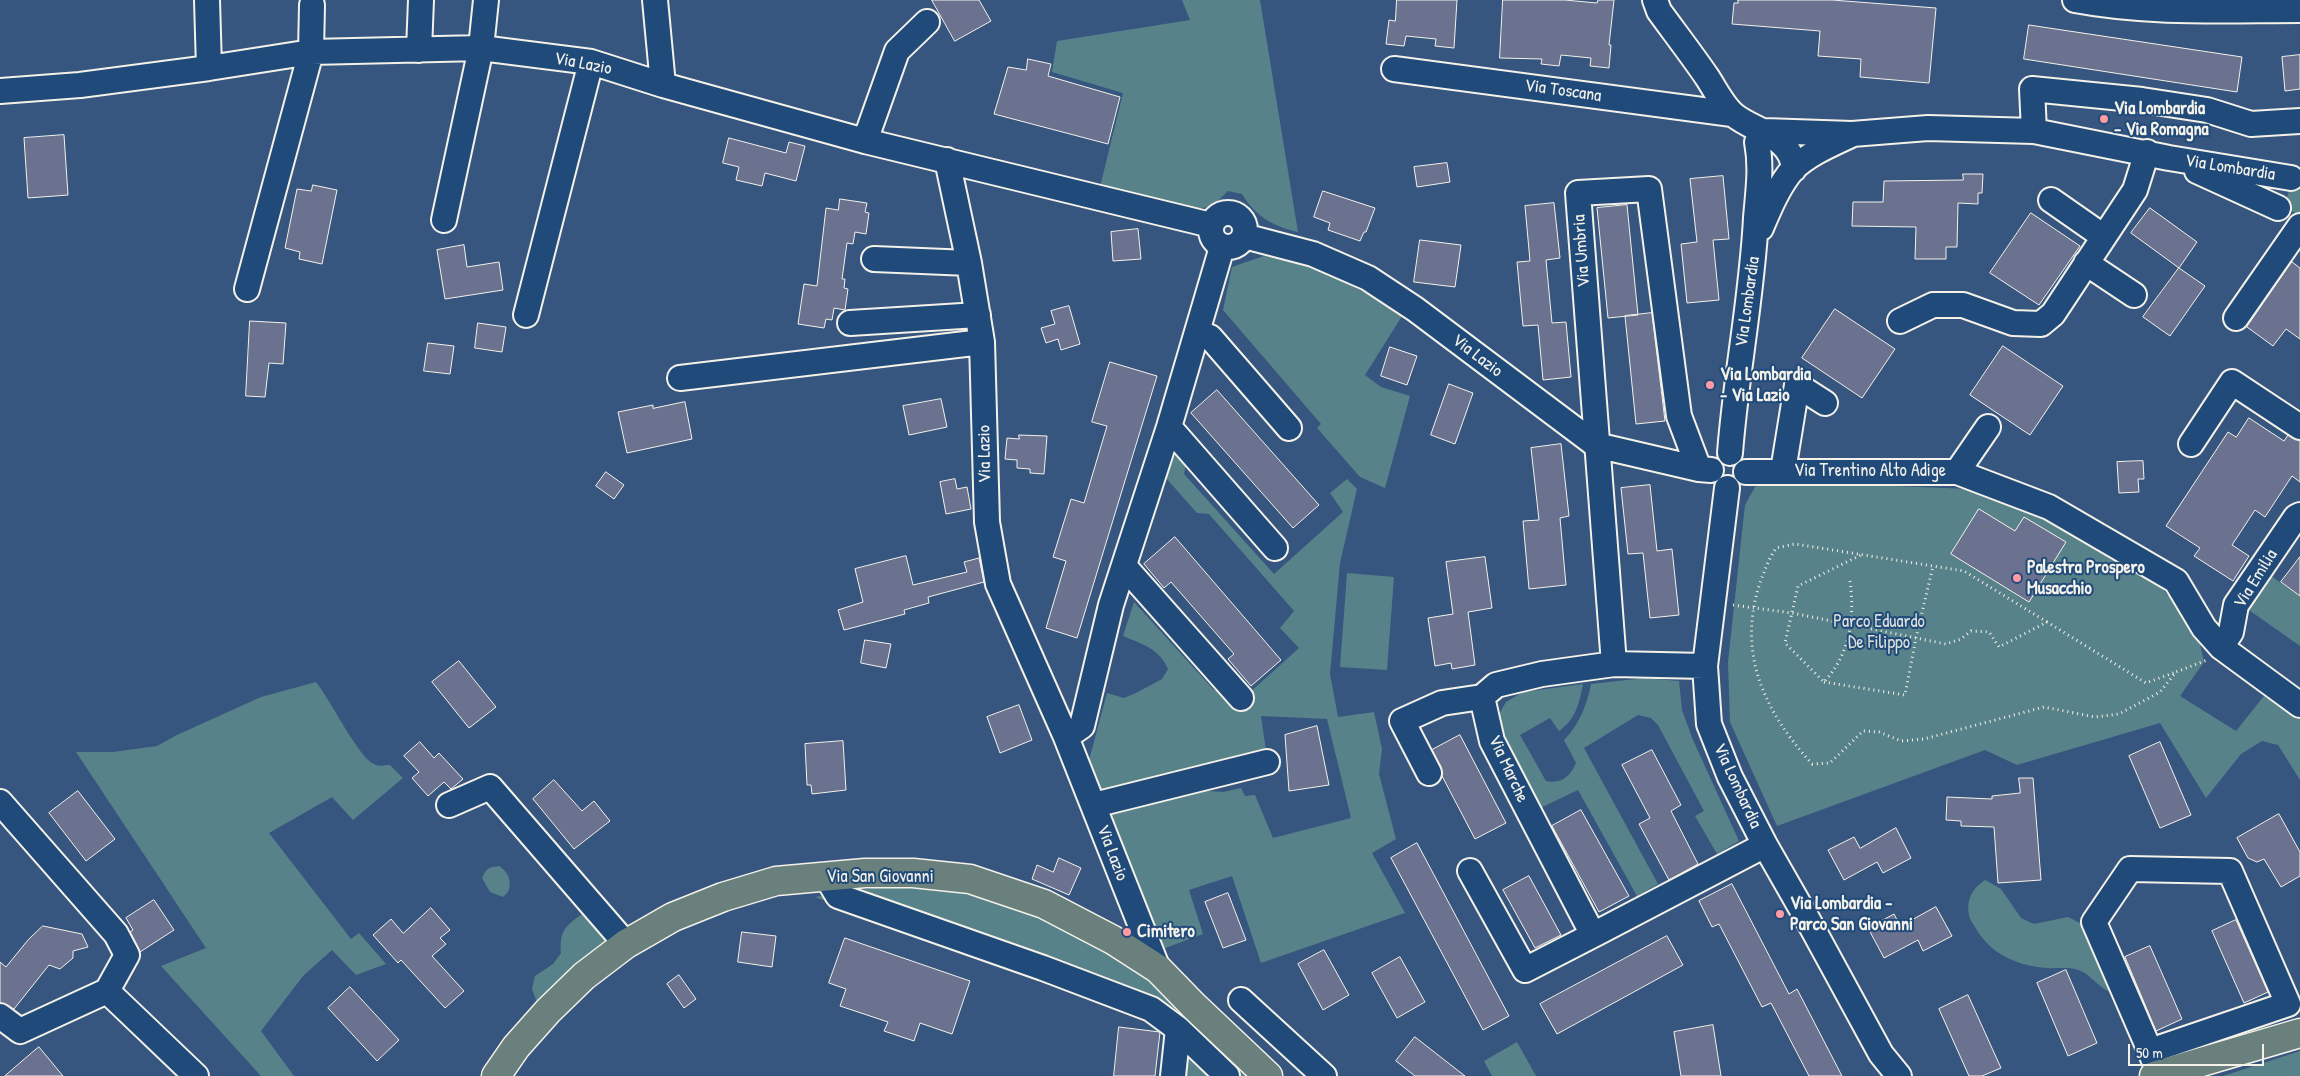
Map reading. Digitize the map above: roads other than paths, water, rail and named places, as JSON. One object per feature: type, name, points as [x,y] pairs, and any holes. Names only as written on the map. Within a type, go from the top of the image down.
[{"type":"main road","name":"Via San Giovanni","points":[[496,1076],[516,1047],[548,1011],[584,976],[626,944],[673,917],[723,897],[776,881],[826,876],[913,873],[970,879],[1044,904],[1113,940],[1158,969],[1268,1076]]},
{"type":"main road","points":[[2155,1067],[2300,1033]]},
{"type":"street","points":[[207,0],[208,68]]},
{"type":"street","points":[[419,50],[421,0]]},
{"type":"street","points":[[444,220],[481,48],[486,0]]},
{"type":"street","points":[[655,0],[663,85]]},
{"type":"street","name":"Via Toscana","points":[[1655,0],[1659,12],[1732,114],[1757,134],[1787,149],[1793,158],[1794,169]]},
{"type":"street","points":[[2075,0],[2106,6],[2155,10],[2300,10]]},
{"type":"street","points":[[247,289],[311,52],[312,5]]},
{"type":"street","points":[[865,141],[896,51],[926,22]]},
{"type":"street","name":"Via Lazio","points":[[0,91],[80,85],[311,52],[481,48],[591,62],[663,85],[865,141],[1212,225]]},
{"type":"street","points":[[526,315],[591,62]]},
{"type":"street","name":"Via Toscana","points":[[1394,69],[1732,114]]},
{"type":"street","points":[[2034,131],[2032,89],[2142,100],[2198,108],[2251,124],[2300,121]]},
{"type":"street","name":"Via Lombardia","points":[[1730,453],[1734,403],[1756,240],[1760,168],[1757,134],[1852,134],[1928,128],[2034,131],[2158,155],[2295,177]]},
{"type":"street","name":"Via Lombardia","points":[[1756,240],[1769,209],[1794,169],[1820,150],[1852,134]]},
{"type":"street","points":[[1900,321],[1933,305],[1963,305],[2013,324],[2041,324],[2053,314],[2158,155]]},
{"type":"street","name":"Via Lombardia","points":[[2158,155],[2278,208],[2284,216],[2300,225]]},
{"type":"street","name":"Via Lazio","points":[[947,160],[969,263],[982,342],[986,522],[998,584],[1066,737],[1158,969]]},
{"type":"street","points":[[2278,208],[2276,200],[2278,189],[2282,182],[2295,177]]},
{"type":"street","name":"Via Umbria","points":[[1614,664],[1578,193],[1649,189],[1680,416],[1705,469]]},
{"type":"street","points":[[2051,200],[2104,237]]},
{"type":"street","points":[[1234,206],[1242,220],[1245,230],[1244,236],[1233,247],[1222,246],[1211,236],[1212,225],[1214,220],[1234,206]]},
{"type":"street","points":[[2236,318],[2300,225]]},
{"type":"street","name":"Via Lazio","points":[[1244,236],[1313,254],[1368,278],[1415,310],[1596,444],[1705,469]]},
{"type":"street","points":[[1066,737],[1082,726],[1111,605],[1169,427],[1222,246]]},
{"type":"street","points":[[874,259],[969,263]]},
{"type":"street","points":[[2086,263],[2134,295]]},
{"type":"street","points":[[850,323],[978,315]]},
{"type":"street","points":[[1197,334],[1210,337],[1289,428]]},
{"type":"street","points":[[680,378],[982,342]]},
{"type":"street","points":[[2190,444],[2232,382],[2300,427]]},
{"type":"street","name":"Via Trentino Alto Adige","points":[[1782,471],[1797,385],[1825,403]]},
{"type":"street","points":[[1169,427],[1276,548]]},
{"type":"street","name":"Via Trentino Alto Adige","points":[[1957,472],[1988,427]]},
{"type":"street","points":[[1730,453],[1742,459],[1746,472],[1740,483],[1727,488],[1716,482],[1705,469],[1717,457],[1730,453]]},
{"type":"street","name":"Via Trentino Alto Adige","points":[[1746,472],[1957,472],[2049,507],[2176,581],[2204,628],[2221,647]]},
{"type":"street","name":"Via Lombardia","points":[[1727,488],[1705,666],[1710,724],[1730,777],[1765,845],[1810,922],[1884,1065],[1899,1076]]},
{"type":"street","name":"Via Emilia","points":[[2221,647],[2231,632],[2236,605],[2296,517],[2300,515]]},
{"type":"street","points":[[1124,566],[1241,698]]},
{"type":"street","points":[[2221,647],[2300,705]]},
{"type":"street","points":[[1429,773],[1402,721],[1442,702],[1482,697],[1496,685],[1542,674],[1614,664],[1705,666]]},
{"type":"street","name":"Via Marche","points":[[1482,697],[1492,741],[1593,935]]},
{"type":"street","points":[[1094,805],[1267,762]]},
{"type":"street","points":[[449,805],[490,788],[626,944]]},
{"type":"street","points":[[0,802],[116,934],[127,955],[107,991],[20,1031],[0,1016]]},
{"type":"street","points":[[1470,871],[1525,970],[1765,845]]},
{"type":"street","points":[[2130,869],[2230,871],[2288,1004],[2155,1067],[2094,922],[2130,869]]},
{"type":"street","points":[[826,876],[838,896],[1043,968],[1151,1009],[1178,1029],[1227,1076]]},
{"type":"street","points":[[107,991],[196,1076]]},
{"type":"street","points":[[1241,1000],[1324,1076]]},
{"type":"street","points":[[1172,1076],[1178,1029]]},
{"type":"place","name":"Via Lombardia - Via Romagna","points":[[2104,119]]},
{"type":"place","name":"Via Lombardia - Via Lazio","points":[[1710,385]]},
{"type":"place","name":"Palestra Prospero Musacchio","points":[[2017,578]]},
{"type":"place","name":"Via Lombardia - Parco San Giovanni","points":[[1780,914]]},
{"type":"place","name":"Cimitero","points":[[1127,932]]},
{"type":"park label","name":"Parco Eduardo De Filippo","points":[[1879,632]]}]
